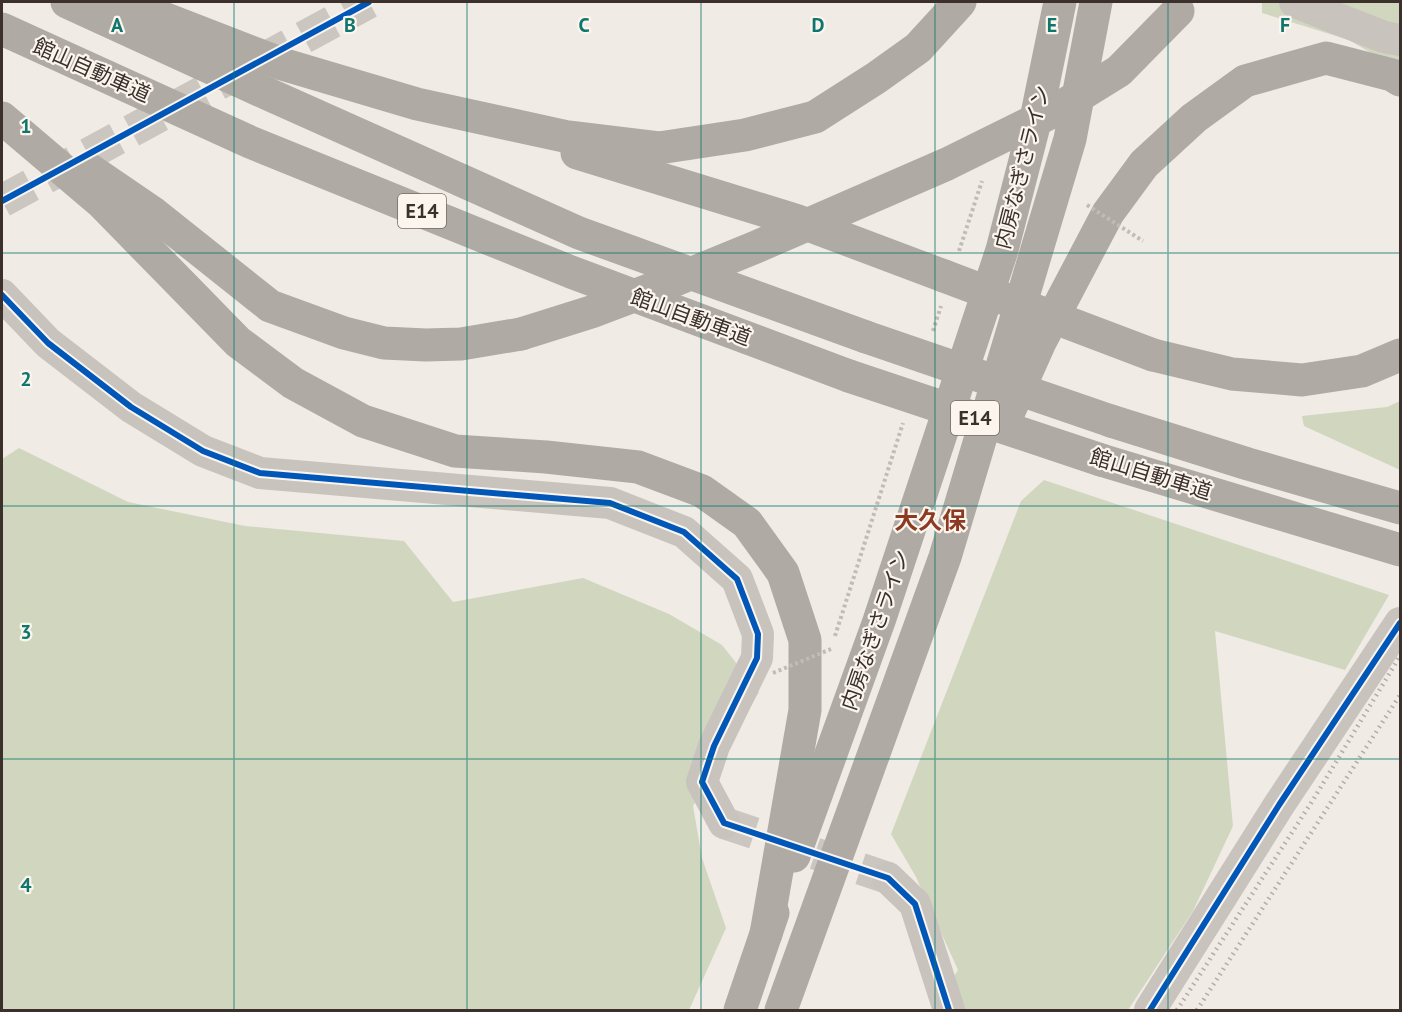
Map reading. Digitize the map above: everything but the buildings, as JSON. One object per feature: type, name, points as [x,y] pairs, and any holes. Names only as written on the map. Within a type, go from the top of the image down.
[{"type":"highway","name":"館山自動車道","points":[[67,2],[579,233],[866,337],[1112,421],[1248,464],[1401,508]]},
{"type":"highway","points":[[122,2],[282,64],[795,220],[1153,355],[1232,374],[1302,380],[1362,371],[1401,355]]},
{"type":"highway","points":[[417,104],[568,137],[659,148],[745,135],[814,117],[918,48],[960,2]]},
{"type":"highway","name":"内房なぎさライン","points":[[740,1011],[879,621],[1002,250],[1037,114],[1060,2]]},
{"type":"highway","name":"内房なぎさライン","points":[[782,1011],[945,557],[1070,139],[1096,2]]},
{"type":"highway","points":[[2,110],[153,213],[270,306],[344,333],[384,343],[461,344],[521,334],[591,312],[746,252],[967,154],[1056,110],[1119,71],[1181,6]]},
{"type":"highway","name":"館山自動車道","points":[[2,29],[261,146],[572,272],[849,375],[1101,460],[1401,550]]},
{"type":"highway","points":[[945,557],[1040,342],[1107,213],[1144,164],[1194,118],[1245,81],[1326,58],[1392,75],[1401,80]]},
{"type":"highway","points":[[2,118],[102,203],[238,342],[293,383],[363,421],[455,451],[546,457],[638,467],[702,491],[747,523],[783,573],[805,640],[804,710],[766,934]]},
{"type":"street","points":[[1295,2],[1384,37],[1401,40]]},
{"type":"street","points":[[2,295],[48,343],[131,407],[203,451],[260,473],[610,503],[684,532],[737,579],[758,634],[757,658],[714,746],[702,782],[724,822]]},
{"type":"street","points":[[1150,1011],[1279,806],[1401,623]]},
{"type":"street","points":[[888,878],[915,904],[949,1011]]},
{"type":"path","points":[[1087,205],[1143,242]]},
{"type":"path","points":[[773,674],[831,649]]},
{"type":"green space","points":[[1262,2],[1400,2],[1400,70],[1349,40],[1262,13]]},
{"type":"green space","points":[[1400,401],[1400,470],[1304,426],[1302,416],[1387,407]]},
{"type":"green space","points":[[19,448],[128,502],[245,526],[404,541],[453,602],[583,578],[669,614],[722,645],[759,692],[693,806],[702,858],[726,928],[689,1010],[2,1010],[2,459]]},
{"type":"green space","points":[[1044,480],[1389,595],[1345,670],[1215,631],[1233,826],[1193,911],[1128,1010],[932,1010],[958,970],[916,877],[891,834],[1021,501]]},
{"type":"tunnel","points":[[2,201],[369,2]]},
{"type":"tunnel","points":[[724,823],[888,878]]},
{"type":"railway","points":[[1177,1010],[1313,800],[1400,656]]},
{"type":"railway","points":[[1197,1010],[1400,695]]},
{"type":"cycle path","points":[[2,201],[369,2]]},
{"type":"cycle path","points":[[2,295],[48,343],[131,407],[203,451],[260,473],[610,503],[684,532],[737,579],[758,634],[757,658],[714,746],[702,782],[724,823],[888,878],[915,904],[949,1010]]},
{"type":"cycle path","points":[[1150,1010],[1279,805],[1400,623]]},
{"type":"district","name":"大久保","points":[[930,520]]}]
